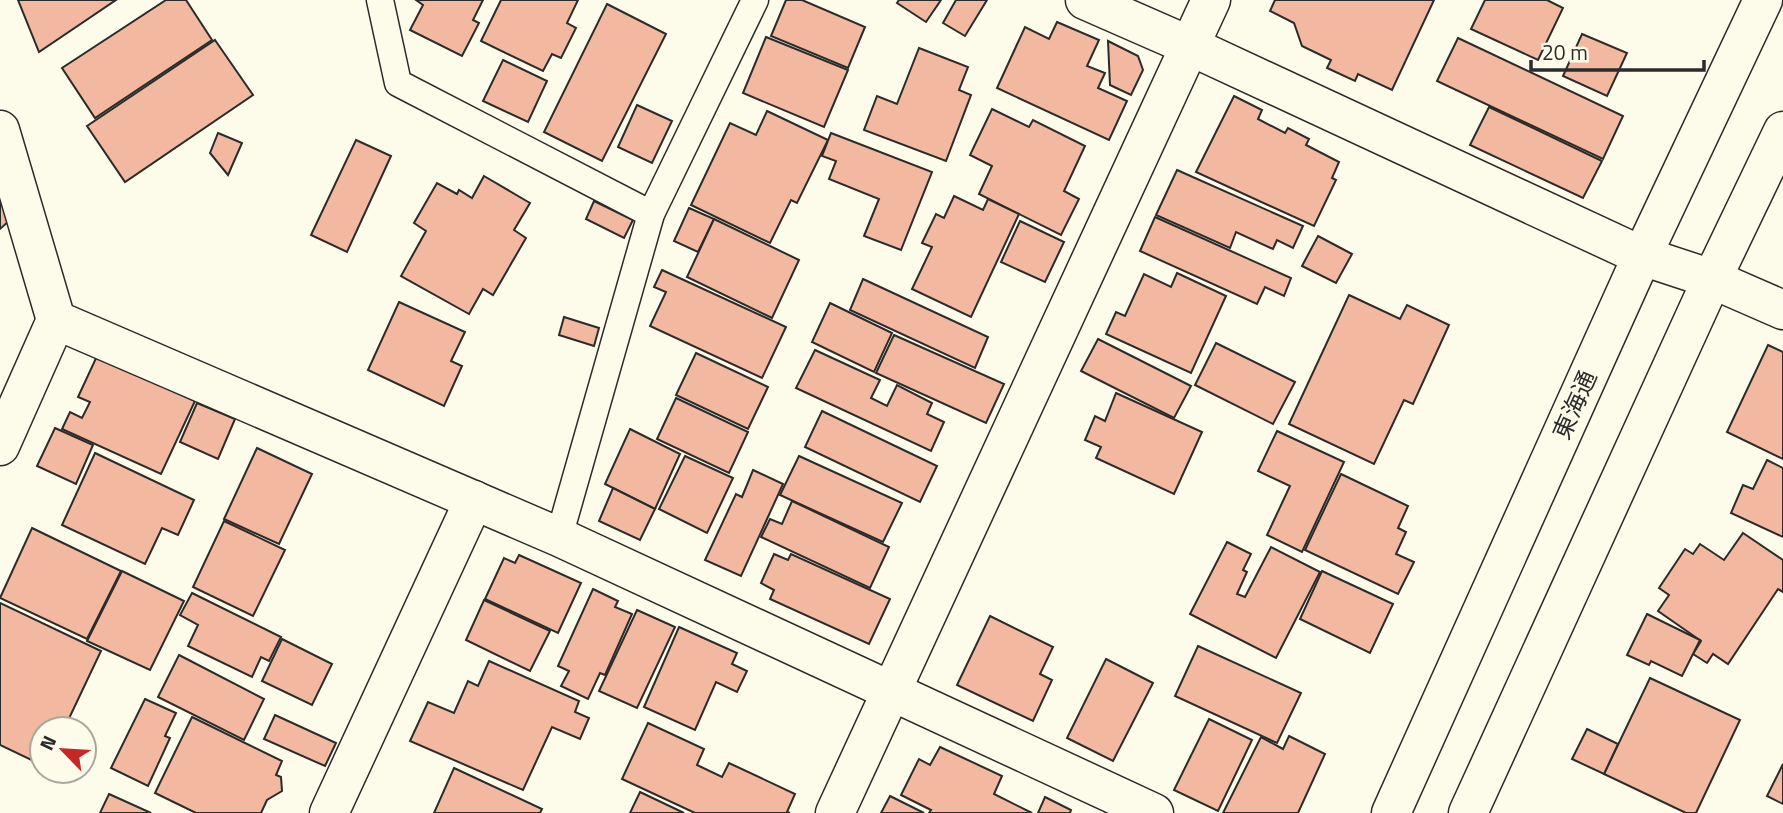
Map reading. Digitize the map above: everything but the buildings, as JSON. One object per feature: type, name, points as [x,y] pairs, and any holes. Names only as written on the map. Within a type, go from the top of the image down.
[{"type":"street","points":[[1085,0],[1642,256],[1712,279],[1783,310]]},
{"type":"street","points":[[835,813],[1212,0]]},
{"type":"street","name":"東海通","points":[[1391,813],[1642,256],[1763,0]]},
{"type":"street","points":[[0,130],[56,320],[0,446]]},
{"type":"street","points":[[1468,813],[1712,279],[1783,131]]},
{"type":"street","points":[[56,320],[559,537],[1154,813]]},
{"type":"street","points":[[329,813],[474,500]]},
{"type":"lane","points":[[380,0],[398,83],[651,214]]},
{"type":"lane","points":[[559,537],[651,214],[755,0]]}]
